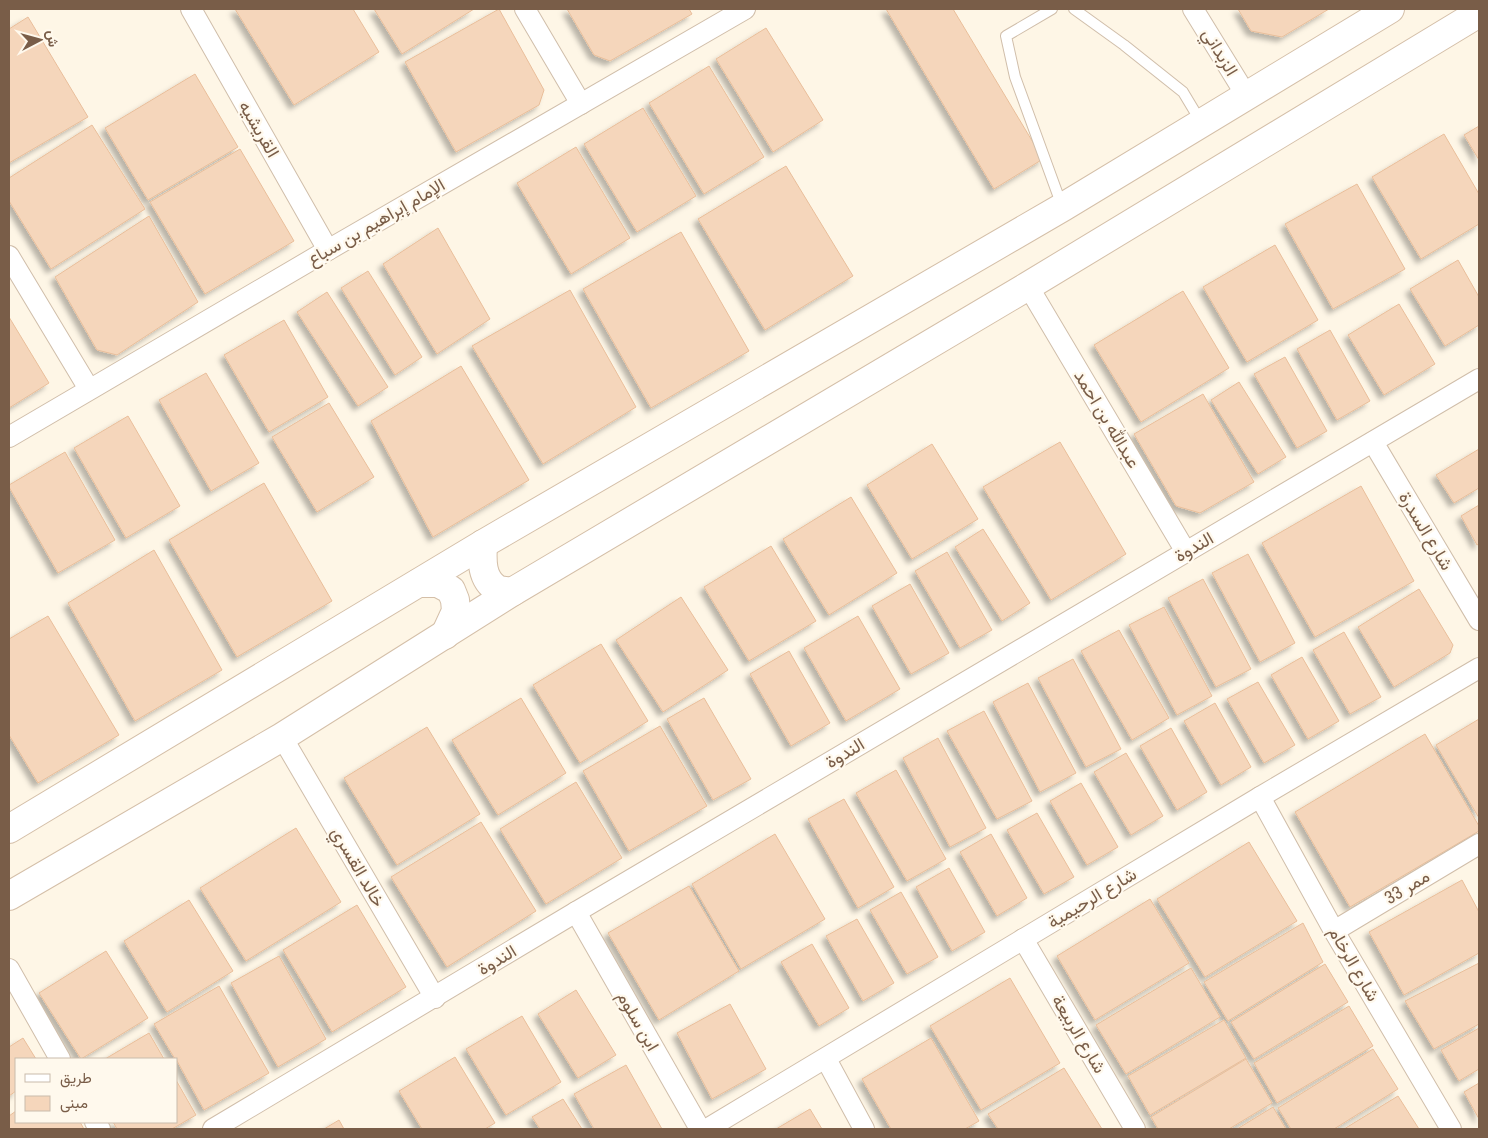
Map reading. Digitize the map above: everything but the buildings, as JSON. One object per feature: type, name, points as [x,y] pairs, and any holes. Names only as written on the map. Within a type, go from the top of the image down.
[{"type":"street","name":"القريشيه","points":[[191,9],[328,250]]},
{"type":"street","points":[[524,9],[581,104]]},
{"type":"street","name":"الإمام إبراهيم بن سباع","points":[[9,437],[745,9]]},
{"type":"street","name":"الزبداني","points":[[1193,9],[1246,95]]},
{"type":"street","points":[[9,829],[483,544],[1063,208],[1390,9]]},
{"type":"street","points":[[9,896],[282,736],[512,592],[1028,286],[1479,13]]},
{"type":"street","points":[[9,256],[90,389]]},
{"type":"street","name":"عبدالله بن احمد","points":[[1028,286],[1186,552]]},
{"type":"street","name":"الندوة","points":[[213,1129],[576,912],[1479,379]]},
{"type":"street","name":"شارع السدرة","points":[[1373,442],[1479,620]]},
{"type":"street","points":[[483,544],[482,563],[488,581],[498,589],[512,592]]},
{"type":"street","points":[[419,584],[438,583],[451,590],[455,600],[456,611],[445,635]]},
{"type":"street","name":"شارع الرحيمية","points":[[706,1129],[1479,668]]},
{"type":"street","name":"خالد القسري","points":[[282,736],[435,998]]},
{"type":"street","name":"شارع الرخام","points":[[1260,797],[1334,931],[1451,1129]]},
{"type":"street","name":"ممر 33","points":[[1334,931],[1479,844]]},
{"type":"street","name":"ابن سلوم","points":[[576,912],[700,1129]]},
{"type":"street","name":"شارع الربيعة","points":[[1023,940],[1135,1129]]},
{"type":"street","points":[[9,969],[59,1058]]},
{"type":"street","points":[[826,1059],[864,1129]]},
{"type":"lane","points":[[1052,9],[1006,36],[1014,77],[1063,208]]},
{"type":"lane","points":[[1074,9],[1124,45],[1183,92],[1202,123]]}]
